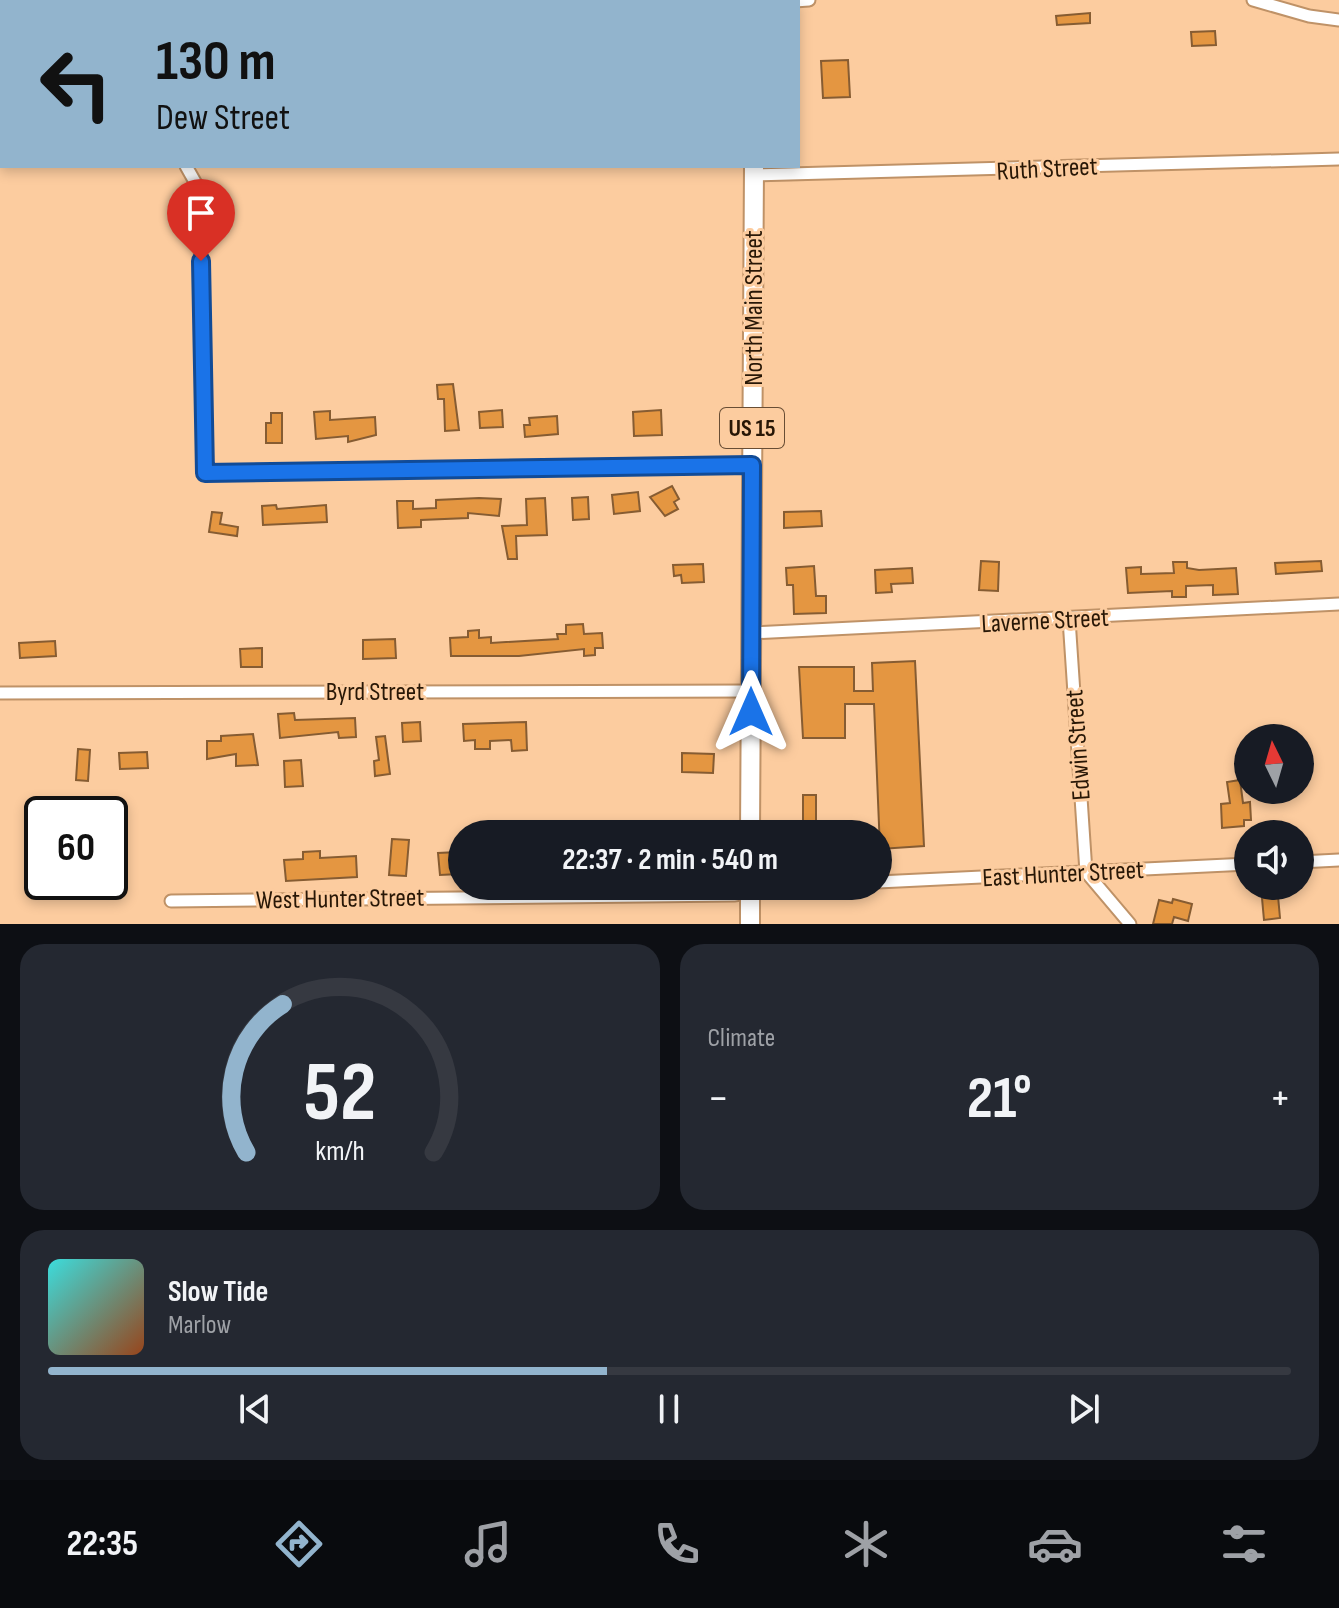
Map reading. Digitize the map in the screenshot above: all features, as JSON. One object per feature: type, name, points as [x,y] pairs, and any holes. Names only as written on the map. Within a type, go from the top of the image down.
[{"type":"main road","name":"North Main Street","points":[[750,820],[754,170]]},
{"type":"main road","points":[[750,900],[750,924]]},
{"type":"street","points":[[1253,0],[1309,16],[1339,20]]},
{"type":"street","name":"Ruth Street","points":[[754,170],[1339,159]]},
{"type":"street","points":[[187,168],[199,189],[205,473],[752,465]]},
{"type":"street","name":"Laverne Street","points":[[751,633],[1339,604]]},
{"type":"street","name":"Edwin Street","points":[[1069,619],[1086,872]]},
{"type":"street","name":"Byrd Street","points":[[0,693],[751,691]]},
{"type":"street","points":[[1314,861],[1339,860]]},
{"type":"street","name":"East Hunter Street","points":[[892,881],[1234,865]]},
{"type":"street","points":[[1086,872],[1130,924]]},
{"type":"street","name":"West Hunter Street","points":[[171,901],[448,898]]},
{"type":"building","points":[[1090,13],[1090,23],[1057,25],[1056,16]]},
{"type":"building","points":[[1215,31],[1216,45],[1192,46],[1191,32]]},
{"type":"building","points":[[848,60],[850,97],[823,98],[821,61]]},
{"type":"building","points":[[453,384],[459,430],[445,431],[444,399],[438,399],[437,385]]},
{"type":"building","points":[[502,410],[503,427],[480,428],[479,412]]},
{"type":"building","points":[[661,410],[662,435],[634,436],[633,412]]},
{"type":"building","points":[[330,411],[330,420],[375,417],[376,435],[348,442],[348,436],[316,439],[314,412]]},
{"type":"building","points":[[271,413],[282,413],[282,443],[266,443],[266,423],[271,423]]},
{"type":"building","points":[[557,416],[558,434],[525,437],[524,425],[530,425],[529,418]]},
{"type":"building","points":[[672,486],[679,499],[674,502],[678,509],[665,516],[650,497]]},
{"type":"building","points":[[638,492],[640,511],[614,514],[612,495]]},
{"type":"building","points":[[588,497],[589,519],[573,520],[572,498]]},
{"type":"building","points":[[545,498],[547,535],[516,536],[517,559],[508,559],[502,526],[527,525],[526,499]]},
{"type":"building","points":[[501,499],[499,516],[468,513],[468,518],[421,520],[421,527],[398,528],[397,501],[413,501],[413,509],[436,508],[436,500]]},
{"type":"building","points":[[276,505],[277,509],[326,505],[327,522],[263,525],[262,506]]},
{"type":"building","points":[[821,511],[822,526],[784,528],[784,512]]},
{"type":"building","points":[[212,512],[222,513],[220,524],[238,527],[237,536],[209,532]]},
{"type":"building","points":[[981,561],[999,562],[998,591],[979,590]]},
{"type":"building","points":[[1321,561],[1322,571],[1276,574],[1275,563]]},
{"type":"building","points":[[1173,562],[1187,562],[1187,568],[1199,570],[1236,568],[1238,594],[1213,595],[1213,585],[1186,586],[1186,597],[1172,597],[1172,591],[1128,593],[1126,568],[1141,567],[1141,574],[1174,573]]},
{"type":"building","points":[[703,564],[704,582],[682,583],[681,575],[674,576],[673,565]]},
{"type":"building","points":[[814,566],[816,596],[826,596],[826,613],[794,614],[793,585],[787,585],[786,568]]},
{"type":"building","points":[[912,568],[913,583],[891,584],[892,592],[876,593],[875,570]]},
{"type":"building","points":[[583,624],[584,634],[602,633],[603,648],[595,648],[595,655],[584,656],[584,649],[519,656],[451,656],[450,638],[468,637],[468,631],[479,630],[479,638],[491,637],[491,643],[558,639],[557,634],[566,634],[566,625]]},
{"type":"building","points":[[395,639],[396,658],[363,659],[363,640]]},
{"type":"building","points":[[55,641],[56,656],[20,658],[19,643]]},
{"type":"building","points":[[262,648],[262,667],[241,667],[240,649]]},
{"type":"building","points":[[915,661],[924,846],[892,848],[892,820],[879,820],[874,704],[845,704],[845,738],[803,738],[799,667],[854,667],[854,691],[873,691],[872,663]]},
{"type":"building","points":[[294,713],[295,720],[355,718],[356,737],[339,738],[338,732],[280,738],[278,714]]},
{"type":"building","points":[[420,722],[421,741],[403,742],[402,723]]},
{"type":"building","points":[[526,722],[527,750],[512,751],[511,740],[490,741],[490,749],[475,749],[475,740],[464,741],[463,724]]},
{"type":"building","points":[[253,734],[258,765],[236,766],[236,754],[207,759],[207,741],[221,741],[221,736]]},
{"type":"building","points":[[385,736],[390,774],[375,776],[374,761],[379,760],[376,737]]},
{"type":"building","points":[[78,749],[90,750],[88,781],[76,780]]},
{"type":"building","points":[[147,752],[148,768],[120,769],[119,753]]},
{"type":"building","points":[[682,753],[714,754],[713,773],[682,772]]},
{"type":"building","points":[[301,760],[303,786],[285,787],[284,761]]},
{"type":"building","points":[[1234,781],[1234,804],[1250,804],[1251,820],[1234,820],[1234,827],[1222,828],[1221,804],[1230,803],[1227,782]]},
{"type":"building","points":[[803,795],[816,795],[816,820],[803,820]]},
{"type":"building","points":[[392,839],[409,840],[406,876],[389,875]]},
{"type":"building","points":[[320,851],[320,858],[356,856],[357,877],[286,881],[284,860],[303,859],[303,852]]},
{"type":"building","points":[[448,852],[448,875],[440,875],[438,853]]},
{"type":"building","points":[[1173,899],[1192,904],[1188,921],[1174,917],[1172,924],[1153,924],[1159,900],[1172,903]]},
{"type":"building","points":[[1262,900],[1278,900],[1280,918],[1264,920]]},
{"type":"route","points":[[201,261],[205,473],[752,465],[751,712]]}]
